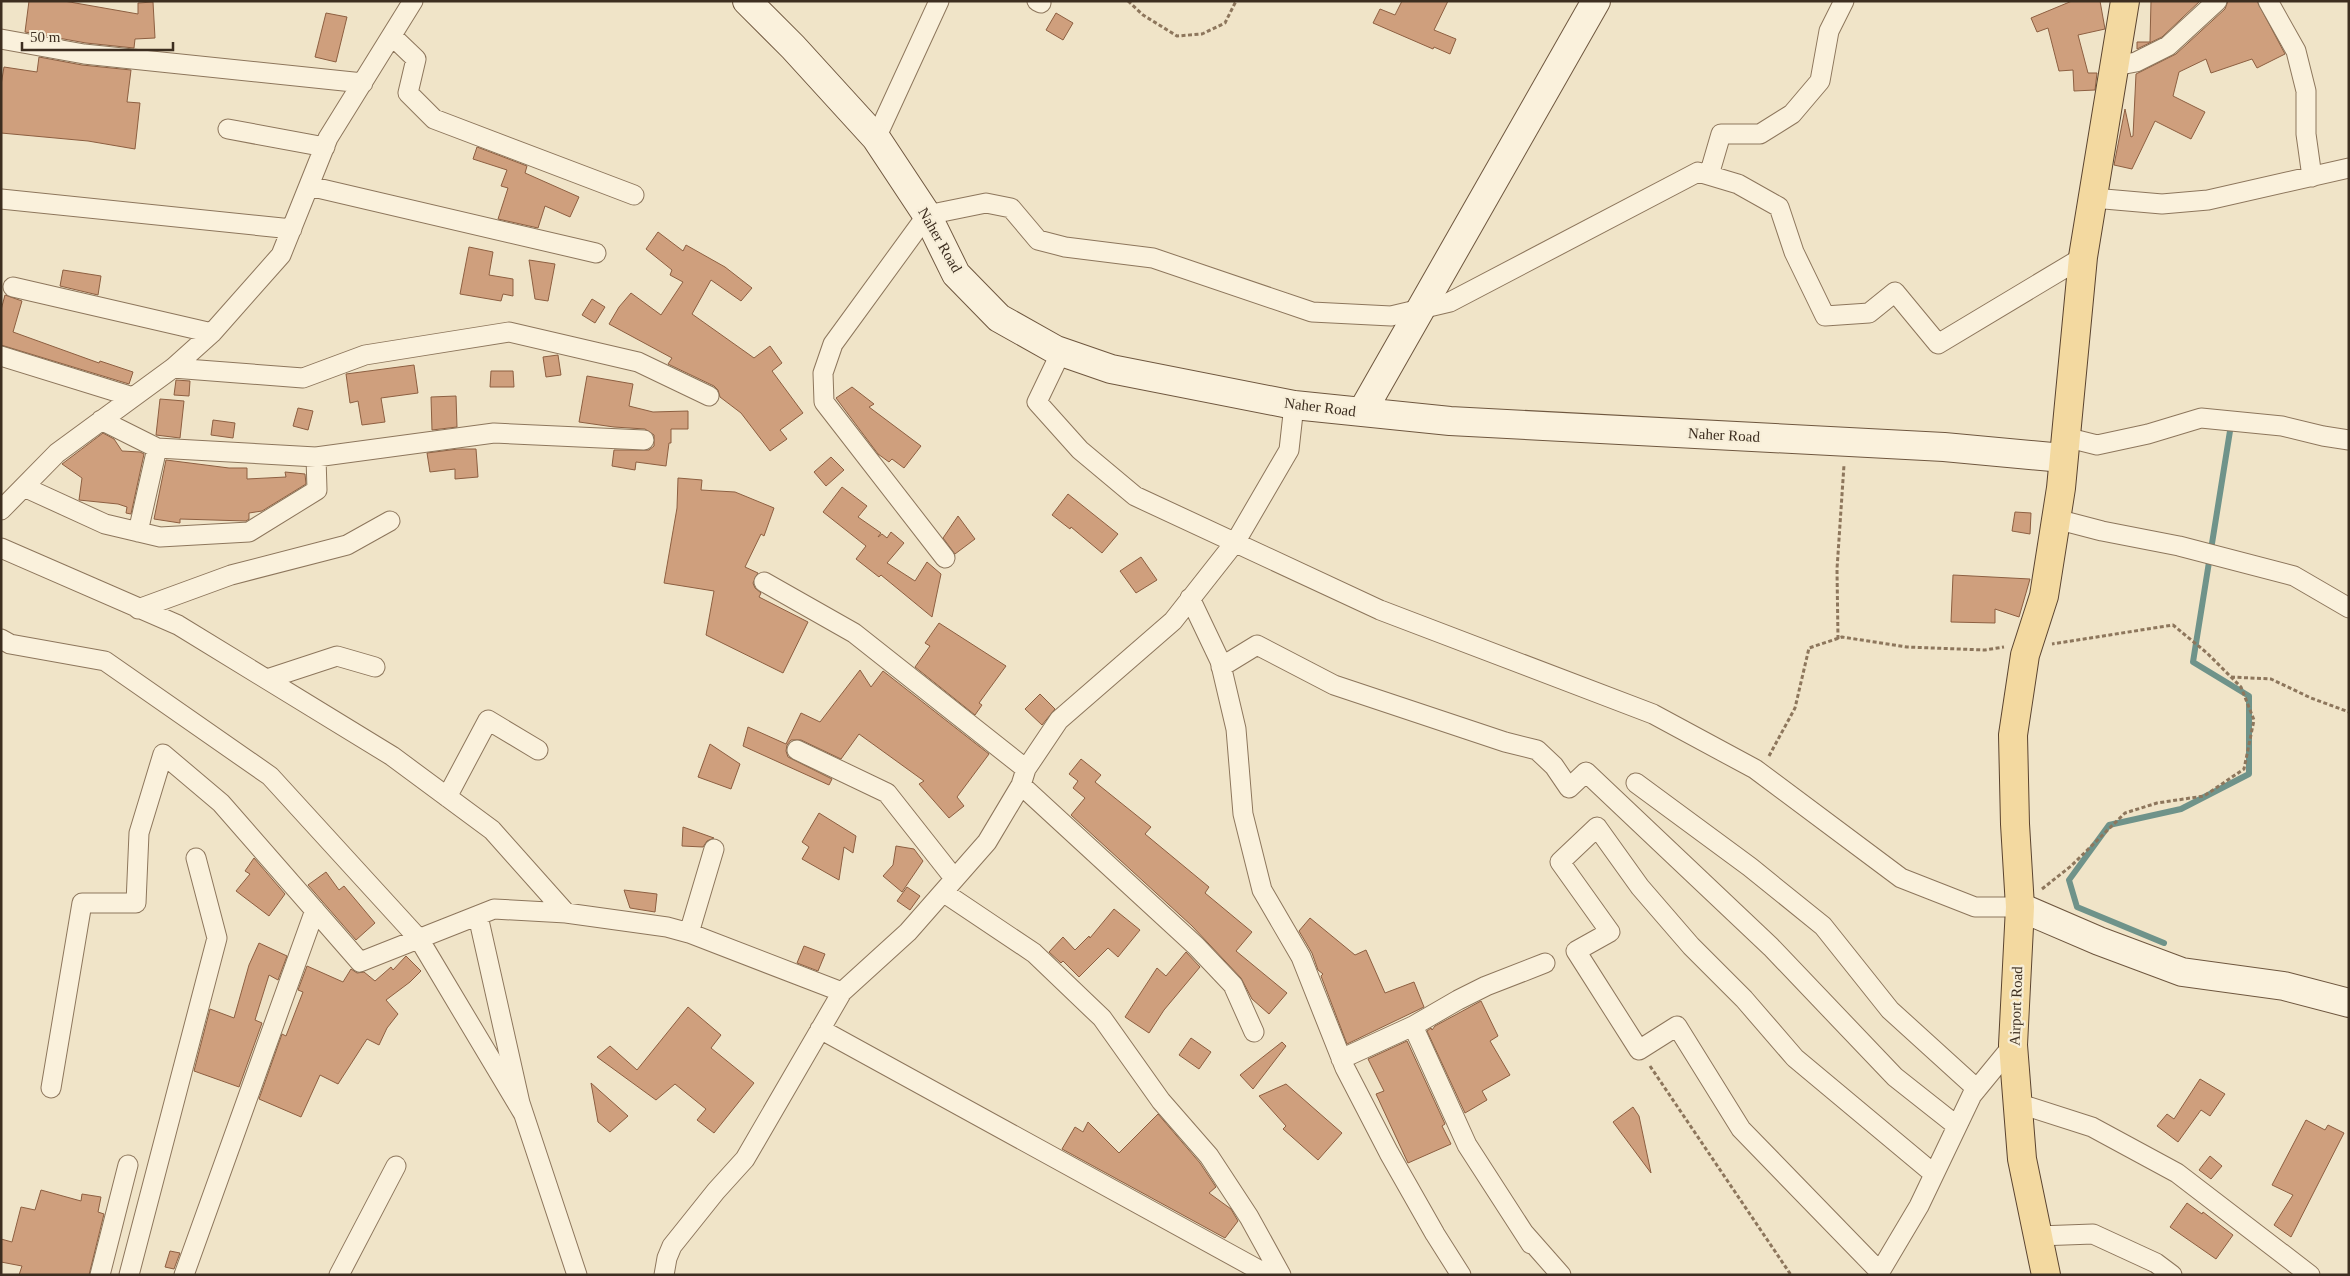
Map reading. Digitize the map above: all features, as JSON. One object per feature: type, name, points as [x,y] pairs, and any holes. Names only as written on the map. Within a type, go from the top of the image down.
[{"type":"main road","name":"Naher Road","points":[[747,1],[793,47],[876,138],[927,215],[956,274],[1000,318],[1061,352],[1112,368],[1294,405],[1450,421],[1944,447],[2064,448]]},
{"type":"main road","points":[[1362,412],[1596,1]]},
{"type":"main road","name":"Airport Road","points":[[2046,1275],[2022,1159],[2013,1045],[2020,907],[2015,824],[2013,735],[2025,655],[2044,596],[2056,519],[2083,257],[2094,198],[2124,1]]},
{"type":"main road","points":[[2020,907],[2099,941],[2182,972],[2284,986],[2349,1003]]},
{"type":"street","points":[[1,510],[57,453],[173,368],[212,333],[281,255],[328,138],[413,1]]},
{"type":"street","points":[[876,138],[939,1]]},
{"type":"street","points":[[1709,175],[1722,134],[1760,134],[1792,114],[1820,81],[1829,31],[1844,1]]},
{"type":"street","points":[[2115,66],[2136,62],[2168,46],[2217,1]]},
{"type":"street","points":[[2268,1],[2296,51],[2306,91],[2306,134],[2312,177]]},
{"type":"street","points":[[392,36],[416,60],[408,93],[434,119],[634,195]]},
{"type":"street","points":[[1,39],[84,54],[363,83]]},
{"type":"street","points":[[228,129],[325,147]]},
{"type":"street","points":[[2094,198],[2162,204],[2208,200],[2349,168]]},
{"type":"street","points":[[945,558],[824,402],[823,373],[833,344],[927,215],[986,203],[1011,208],[1038,240],[1065,247],[1153,258],[1312,312],[1391,316],[1450,302],[1698,172],[1738,184],[1779,206],[1794,252],[1825,316],[1869,313],[1894,292],[1938,344],[2083,257]]},
{"type":"street","points":[[309,186],[596,253]]},
{"type":"street","points":[[1,199],[292,229]]},
{"type":"street","points":[[13,287],[212,333]]},
{"type":"street","points":[[173,368],[303,378],[365,355],[509,332],[638,362],[709,396]]},
{"type":"street","points":[[1061,352],[1037,402],[1080,450],[1135,496],[1380,610],[1653,714],[1760,773],[1901,878],[1975,907],[2020,907]]},
{"type":"street","points":[[1,356],[133,397]]},
{"type":"street","points":[[664,1274],[672,1246],[716,1191],[745,1159],[842,992],[908,932],[987,842],[1023,777],[1059,720],[1173,620],[1236,542],[1289,450],[1294,405]]},
{"type":"street","points":[[2064,448],[2097,445],[2148,434],[2201,418],[2282,426],[2349,440]]},
{"type":"street","points":[[101,420],[156,448],[316,457],[494,433],[644,440]]},
{"type":"street","points":[[138,532],[156,448]]},
{"type":"street","points":[[24,487],[105,524],[160,537],[249,532],[317,490],[316,457]]},
{"type":"street","points":[[2056,519],[2102,531],[2179,546],[2294,576],[2349,608]]},
{"type":"street","points":[[138,608],[231,575],[347,545],[390,521]]},
{"type":"street","points":[[1,548],[178,625],[392,756],[492,830],[566,913]]},
{"type":"street","points":[[764,582],[854,633],[1023,777],[1196,946],[1233,985],[1254,1032]]},
{"type":"street","points":[[1190,598],[1221,667],[1236,729],[1243,814],[1262,890],[1301,957],[1341,1059],[1393,1162],[1461,1275]]},
{"type":"street","points":[[1,639],[10,644],[105,661],[270,776],[419,938],[523,1113]]},
{"type":"street","points":[[1221,667],[1258,645],[1334,685],[1505,742],[1537,750],[1554,766],[1569,788],[1586,772],[1771,947],[1895,1076],[1957,1126]]},
{"type":"street","points":[[267,679],[337,656],[375,667]]},
{"type":"street","points":[[447,797],[488,720],[538,750]]},
{"type":"street","points":[[797,750],[887,793],[948,885],[1034,953],[1102,1018],[1162,1101],[1209,1156],[1249,1217],[1281,1275]]},
{"type":"street","points":[[51,1088],[82,903],[136,903],[139,833],[163,754],[221,803],[360,962],[494,910],[566,913],[667,926],[842,992]]},
{"type":"street","points":[[1636,784],[1750,867],[1823,926],[1890,1010],[1977,1089]]},
{"type":"street","points":[[1934,1174],[1795,1058],[1744,999],[1691,946],[1640,887],[1597,827],[1560,862],[1610,932],[1576,951],[1639,1050],[1677,1026],[1741,1129],[1879,1273],[1919,1206],[1972,1095],[2013,1045]]},
{"type":"street","points":[[689,933],[714,849]]},
{"type":"street","points":[[128,1275],[217,938],[196,858]]},
{"type":"street","points":[[184,1275],[315,910]]},
{"type":"street","points":[[478,916],[523,1113],[577,1275]]},
{"type":"street","points":[[1341,1059],[1413,1026],[1458,1000],[1545,963]]},
{"type":"street","points":[[1413,1026],[1467,1144],[1527,1238],[1561,1275]]},
{"type":"street","points":[[820,1029],[1268,1275]]},
{"type":"street","points":[[2018,1104],[2092,1127],[2177,1173],[2310,1275]]},
{"type":"street","points":[[100,1275],[128,1166]]},
{"type":"street","points":[[339,1275],[396,1166]]},
{"type":"street","points":[[2038,1236],[2093,1234],[2156,1263],[2172,1275]]},
{"type":"path","points":[[1128,1],[1143,14],[1176,36],[1202,34],[1225,23],[1236,1]]},
{"type":"path","points":[[1838,639],[1837,569],[1846,442]]},
{"type":"path","points":[[1760,773],[1796,708],[1809,648],[1842,637],[1907,647],[1985,650],[2029,644],[2057,644],[2173,625],[2207,653],[2240,687],[2254,720],[2244,769],[2204,796],[2157,803],[2125,813],[2071,866],[2020,907]]},
{"type":"path","points":[[2230,677],[2271,679],[2310,698],[2349,712]]},
{"type":"path","points":[[1639,1050],[1791,1275]]},
{"type":"building","points":[[29,1],[64,1],[138,14],[138,3],[153,2],[155,38],[135,39],[134,48],[86,43],[25,32]]},
{"type":"building","points":[[1402,1],[1448,1],[1434,30],[1456,39],[1450,54],[1434,47],[1433,49],[1373,23],[1380,9],[1395,15]]},
{"type":"building","points":[[2072,1],[2100,1],[2105,29],[2078,35],[2088,73],[2097,73],[2095,90],[2074,91],[2073,70],[2059,71],[2048,28],[2037,32],[2031,18]]},
{"type":"building","points":[[2151,1],[2200,1],[2162,37],[2137,49],[2137,42],[2150,42]]},
{"type":"building","points":[[2228,1],[2257,1],[2285,54],[2257,68],[2252,59],[2211,73],[2206,59],[2179,72],[2173,96],[2205,112],[2191,139],[2155,121],[2132,169],[2114,165],[2125,109],[2131,137],[2133,136],[2136,74],[2176,54],[2225,9]]},
{"type":"building","points":[[326,13],[347,17],[336,62],[315,57]]},
{"type":"building","points":[[1056,13],[1073,23],[1063,40],[1046,30]]},
{"type":"building","points":[[39,57],[82,65],[131,70],[127,102],[140,103],[135,149],[88,141],[1,133],[1,85],[4,67],[37,72]]},
{"type":"building","points":[[477,147],[527,166],[525,173],[579,197],[570,217],[545,206],[538,228],[498,219],[508,188],[501,186],[507,170],[473,159]]},
{"type":"building","points":[[658,232],[683,251],[686,245],[725,267],[752,288],[741,301],[711,280],[692,314],[754,358],[770,346],[782,363],[772,371],[803,413],[780,430],[787,439],[770,451],[741,413],[720,397],[718,390],[714,386],[668,364],[672,358],[609,324],[619,307],[631,293],[661,315],[683,282],[670,275],[672,270],[646,249]]},
{"type":"building","points":[[469,247],[493,252],[489,275],[513,279],[513,296],[503,294],[501,301],[460,294]]},
{"type":"building","points":[[529,260],[555,264],[548,301],[535,299]]},
{"type":"building","points":[[63,270],[101,276],[98,295],[60,286]]},
{"type":"building","points":[[5,295],[22,301],[13,332],[99,363],[100,361],[133,372],[129,384],[1,345],[1,310]]},
{"type":"building","points":[[592,299],[605,307],[595,323],[582,315]]},
{"type":"building","points":[[558,355],[561,375],[546,377],[543,357]]},
{"type":"building","points":[[414,365],[418,393],[381,398],[385,422],[362,425],[358,401],[350,403],[346,374]]},
{"type":"building","points":[[491,371],[513,371],[514,387],[490,387]]},
{"type":"building","points":[[587,376],[633,384],[629,406],[653,412],[688,411],[688,429],[671,429],[671,443],[669,443],[666,466],[636,462],[635,470],[612,466],[614,450],[649,450],[654,446],[654,435],[645,429],[579,422]]},
{"type":"building","points":[[176,380],[190,381],[189,396],[174,395]]},
{"type":"building","points":[[852,387],[874,404],[869,407],[921,446],[904,468],[892,459],[889,462],[878,454],[836,398]]},
{"type":"building","points":[[456,396],[457,427],[432,430],[431,397]]},
{"type":"building","points":[[160,399],[184,401],[180,438],[156,435]]},
{"type":"building","points":[[298,408],[313,411],[308,430],[293,426]]},
{"type":"building","points":[[213,420],[235,423],[233,438],[211,435]]},
{"type":"building","points":[[103,433],[114,439],[122,451],[144,454],[131,514],[126,513],[127,507],[118,504],[79,500],[82,478],[62,464]]},
{"type":"building","points":[[476,449],[478,477],[455,479],[455,469],[430,472],[427,453]]},
{"type":"building","points":[[831,457],[844,470],[826,486],[814,472]]},
{"type":"building","points":[[166,460],[229,468],[247,468],[247,479],[286,477],[285,472],[305,474],[306,484],[262,511],[249,513],[249,519],[246,521],[180,519],[180,523],[154,519]]},
{"type":"building","points":[[678,478],[702,480],[701,490],[735,492],[774,508],[764,536],[761,534],[745,567],[758,573],[753,583],[755,588],[761,593],[759,597],[808,622],[783,673],[706,635],[714,591],[664,583],[677,508]]},
{"type":"building","points":[[842,487],[867,506],[858,517],[881,533],[878,537],[882,534],[887,538],[891,532],[904,543],[887,563],[915,581],[927,562],[941,574],[932,617],[881,575],[879,577],[856,559],[866,546],[823,512]]},
{"type":"building","points":[[1068,494],[1118,534],[1102,553],[1071,527],[1070,529],[1052,515]]},
{"type":"building","points":[[2015,512],[2031,513],[2030,534],[2012,531]]},
{"type":"building","points":[[958,516],[975,539],[955,554],[943,538]]},
{"type":"building","points":[[1141,557],[1157,580],[1136,593],[1120,571]]},
{"type":"building","points":[[1953,575],[2030,579],[2019,617],[1995,609],[1995,623],[1951,622]]},
{"type":"building","points":[[939,623],[1006,666],[979,703],[982,705],[975,715],[915,667],[930,646],[925,643]]},
{"type":"building","points":[[860,670],[871,687],[883,671],[989,754],[957,797],[964,806],[949,818],[919,784],[924,781],[859,734],[841,759],[801,740],[791,740],[787,745],[788,757],[832,779],[829,785],[743,746],[748,727],[786,744],[801,713],[820,722]]},
{"type":"building","points":[[1040,694],[1055,709],[1042,725],[1025,709]]},
{"type":"building","points":[[710,744],[740,764],[731,789],[698,777]]},
{"type":"building","points":[[1081,759],[1101,775],[1095,782],[1151,827],[1145,834],[1209,887],[1205,893],[1252,932],[1236,951],[1287,993],[1269,1014],[1252,999],[1241,978],[1192,926],[1071,815],[1085,798],[1073,788],[1078,781],[1069,774]]},
{"type":"building","points":[[819,813],[856,836],[853,853],[844,847],[839,880],[802,859],[809,847],[802,842]]},
{"type":"building","points":[[683,827],[714,838],[707,841],[703,847],[682,846]]},
{"type":"building","points":[[896,846],[914,849],[923,861],[902,892],[883,876],[893,865]]},
{"type":"building","points":[[254,858],[285,894],[269,916],[236,891],[250,874],[245,871]]},
{"type":"building","points":[[326,872],[339,890],[344,886],[375,923],[356,940],[308,885]]},
{"type":"building","points":[[907,887],[920,896],[910,910],[897,901]]},
{"type":"building","points":[[624,890],[657,894],[655,912],[630,908]]},
{"type":"building","points":[[1114,909],[1140,930],[1118,957],[1108,948],[1079,977],[1063,961],[1061,963],[1049,952],[1063,937],[1075,950],[1089,936],[1090,938]]},
{"type":"building","points":[[1310,918],[1355,955],[1366,950],[1385,993],[1414,982],[1424,1007],[1347,1044],[1321,976],[1323,974],[1318,970],[1312,953],[1299,931]]},
{"type":"building","points":[[259,943],[287,956],[278,980],[269,975],[255,1020],[262,1023],[239,1087],[194,1071],[210,1009],[234,1018],[249,965]]},
{"type":"building","points":[[804,946],[825,954],[818,971],[797,963]]},
{"type":"building","points":[[1186,952],[1200,967],[1164,1010],[1149,1033],[1125,1017],[1157,968],[1166,976]]},
{"type":"building","points":[[406,956],[421,971],[386,1000],[398,1014],[387,1028],[379,1045],[367,1039],[338,1084],[320,1075],[301,1117],[259,1099],[282,1034],[286,1036],[303,992],[298,990],[307,966],[343,982],[351,969],[357,973],[364,972],[375,981],[391,967],[393,970]]},
{"type":"building","points":[[1481,1001],[1498,1036],[1490,1041],[1510,1075],[1482,1091],[1487,1100],[1465,1113],[1427,1031],[1431,1028],[1432,1030],[1435,1026]]},
{"type":"building","points":[[688,1007],[721,1035],[711,1048],[754,1083],[714,1133],[697,1120],[706,1109],[675,1084],[656,1100],[597,1057],[610,1046],[637,1070]]},
{"type":"building","points":[[1191,1038],[1211,1052],[1199,1069],[1179,1055]]},
{"type":"building","points":[[1407,1041],[1445,1124],[1442,1126],[1451,1144],[1408,1163],[1376,1094],[1384,1091],[1368,1059]]},
{"type":"building","points":[[1282,1042],[1286,1046],[1253,1089],[1240,1075]]},
{"type":"building","points":[[2200,1079],[2225,1094],[2210,1116],[2201,1110],[2178,1142],[2157,1126],[2167,1114],[2174,1119]]},
{"type":"building","points":[[591,1083],[628,1116],[610,1132],[598,1122]]},
{"type":"building","points":[[1286,1084],[1342,1133],[1318,1160],[1283,1129],[1286,1126],[1259,1096]]},
{"type":"building","points":[[1633,1107],[1639,1116],[1651,1173],[1613,1122]]},
{"type":"building","points":[[1158,1114],[1200,1163],[1216,1187],[1209,1193],[1231,1209],[1238,1221],[1225,1238],[1062,1149],[1075,1127],[1083,1132],[1088,1122],[1119,1153]]},
{"type":"building","points":[[2306,1120],[2325,1130],[2328,1125],[2344,1133],[2291,1237],[2274,1225],[2293,1195],[2272,1185]]},
{"type":"building","points":[[2210,1156],[2222,1166],[2211,1179],[2199,1170]]},
{"type":"building","points":[[41,1190],[81,1201],[82,1194],[101,1197],[98,1212],[104,1214],[89,1275],[19,1275],[22,1266],[1,1262],[1,1239],[12,1242],[21,1207],[35,1210]]},
{"type":"building","points":[[2187,1203],[2202,1214],[2203,1212],[2233,1235],[2216,1259],[2170,1227]]},
{"type":"building","points":[[170,1251],[180,1253],[174,1269],[165,1267]]},
{"type":"waterway","points":[[2164,943],[2077,907],[2069,880],[2109,825],[2181,809],[2249,774],[2249,696],[2193,662],[2230,431]]}]
